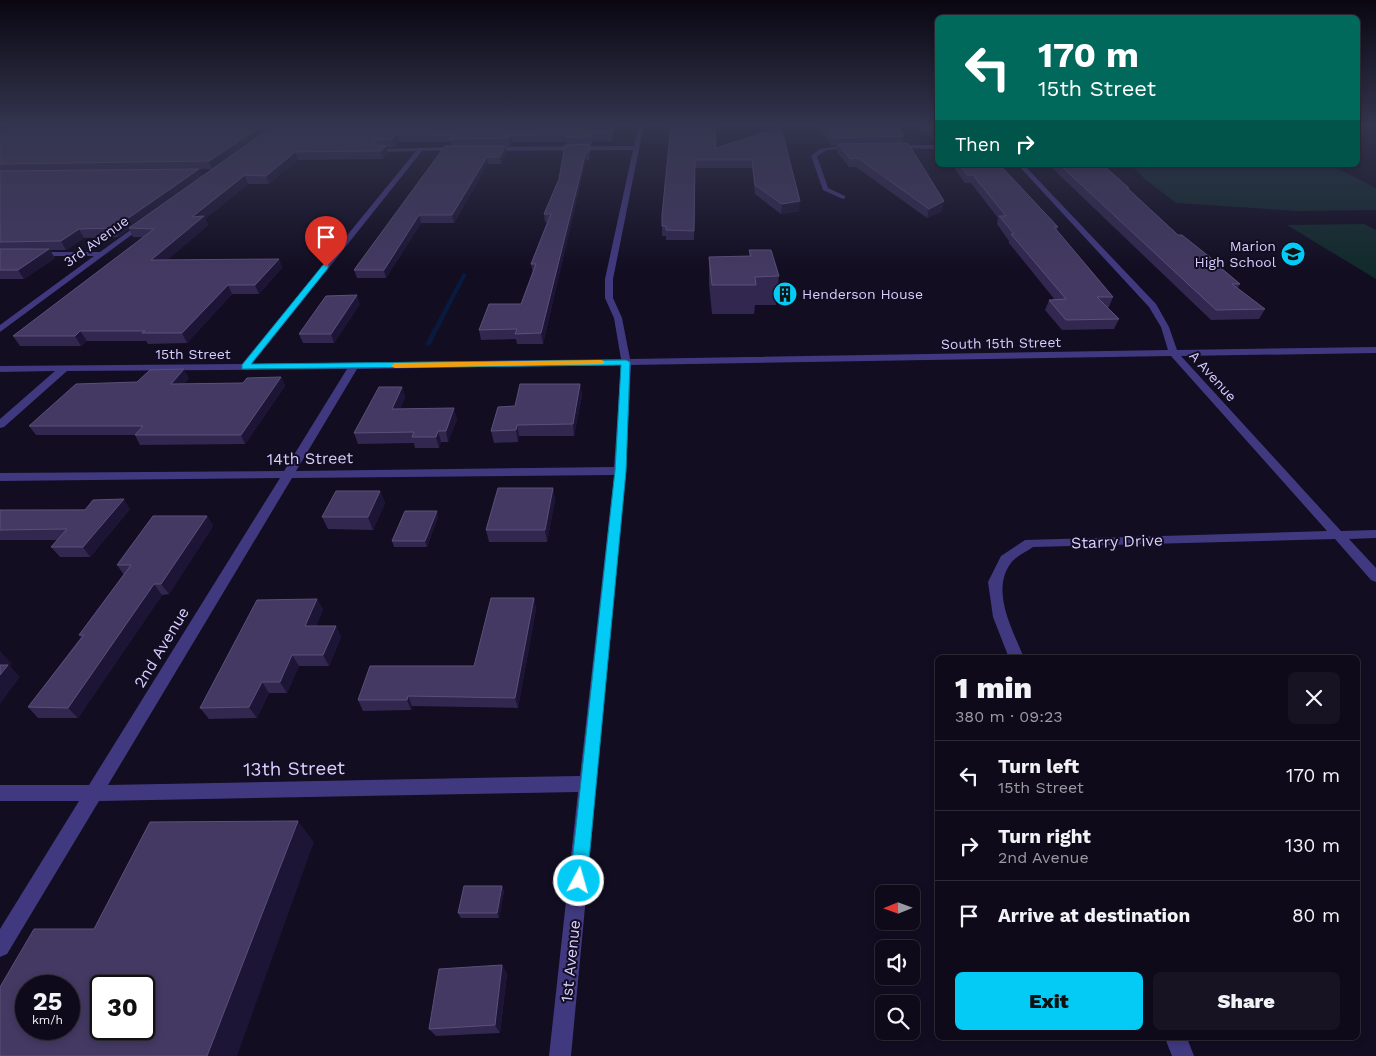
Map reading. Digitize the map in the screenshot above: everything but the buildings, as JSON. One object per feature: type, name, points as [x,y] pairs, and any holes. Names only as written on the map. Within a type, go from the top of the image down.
[{"type":"street","points":[[245,367],[401,173]]},
{"type":"street","name":"1st Avenue","points":[[560,1056],[620,471],[626,362],[618,318],[609,298],[609,279],[631,173]]},
{"type":"street","points":[[820,173],[825,189],[843,197]]},
{"type":"street","name":"A Avenue","points":[[1029,173],[1152,306],[1165,327],[1174,354],[1376,577]]},
{"type":"street","name":"3rd Avenue","points":[[0,329],[151,217]]},
{"type":"street","points":[[28,254],[101,254]]},
{"type":"street","name":"South 15th Street","points":[[626,362],[1376,350]]},
{"type":"street","name":"15th Street","points":[[0,369],[626,362]]},
{"type":"street","name":"2nd Avenue","points":[[0,947],[92,793],[354,366]]},
{"type":"street","points":[[0,425],[65,368]]},
{"type":"street","name":"14th Street","points":[[0,477],[620,471]]},
{"type":"street","name":"Starry Drive","points":[[1016,655],[1000,617],[995,582],[1006,559],[1030,543],[1376,534]]},
{"type":"street","name":"13th Street","points":[[0,793],[589,784]]},
{"type":"street","points":[[1177,1040],[1183,1056]]},
{"type":"green space","points":[[1139,173],[1347,173],[1376,188],[1376,210],[1298,211],[1176,203]]},
{"type":"green space","points":[[1364,224],[1376,230],[1376,279],[1287,225]]},
{"type":"waterway","points":[[428,344],[465,274]]},
{"type":"slow traffic","points":[[395,366],[601,363]]},
{"type":"place","name":"Marion High School","points":[[1293,254]]},
{"type":"place","name":"Henderson House","points":[[785,294]]},
{"type":"route","points":[[326,267],[245,367],[626,362],[620,471],[579,881]]}]
